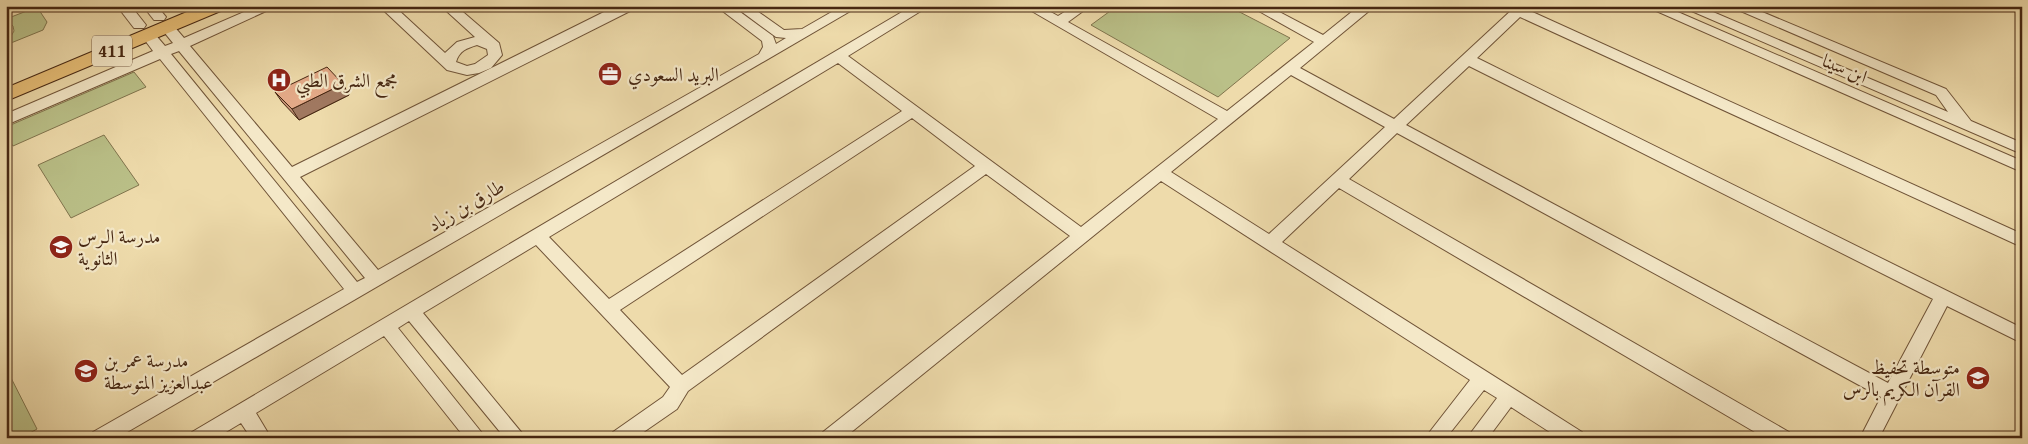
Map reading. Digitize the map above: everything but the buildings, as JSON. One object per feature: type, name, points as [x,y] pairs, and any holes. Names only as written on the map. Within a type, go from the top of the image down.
[{"type":"main road","name":"411","points":[[6,95],[144,30],[159,17],[185,6]]},
{"type":"main road","name":"411","points":[[159,17],[217,6]]},
{"type":"main road","name":"411","points":[[6,81],[144,30]]},
{"type":"street","points":[[124,6],[355,291]]},
{"type":"street","points":[[6,120],[270,6]]},
{"type":"street","points":[[386,6],[457,70],[509,65],[619,10],[633,6]]},
{"type":"street","points":[[448,6],[496,50],[482,68]]},
{"type":"street","points":[[286,171],[482,68],[607,6]]},
{"type":"street","points":[[722,6],[768,39],[770,47],[764,56]]},
{"type":"street","points":[[741,6],[781,34],[793,35],[810,30]]},
{"type":"street","name":"طارق بن زياد","points":[[100,438],[852,6]]},
{"type":"street","points":[[199,438],[922,6]]},
{"type":"street","points":[[1030,6],[1228,118]]},
{"type":"street","points":[[1058,22],[1083,6]]},
{"type":"street","points":[[1257,6],[1324,42]]},
{"type":"street","points":[[830,438],[1368,6]]},
{"type":"street","name":"ابن سينا","points":[[1652,6],[2022,166]]},
{"type":"street","name":"ابن سينا","points":[[1687,6],[2022,149]]},
{"type":"street","points":[[1736,6],[1941,92],[1966,125]]},
{"type":"street","points":[[1270,243],[1522,9],[2022,241]]},
{"type":"street","points":[[159,17],[376,279]]},
{"type":"street","points":[[452,67],[448,59],[456,49],[469,43],[490,43]]},
{"type":"street","points":[[838,56],[1081,236]]},
{"type":"street","points":[[1467,60],[2022,336]]},
{"type":"street","points":[[482,68],[509,65]]},
{"type":"street","points":[[1869,84],[1880,66]]},
{"type":"street","points":[[1290,69],[1892,394]]},
{"type":"street","points":[[608,309],[912,112]]},
{"type":"street","points":[[620,438],[670,403],[681,386],[986,166]]},
{"type":"street","points":[[1161,173],[1575,438]]},
{"type":"street","points":[[1338,180],[1782,438]]},
{"type":"street","points":[[538,236],[681,386]]},
{"type":"street","points":[[1869,438],[1943,297]]},
{"type":"street","points":[[411,312],[517,438]]},
{"type":"street","points":[[386,326],[478,438]]},
{"type":"street","points":[[1434,438],[1482,378]]},
{"type":"street","points":[[1476,438],[1510,396]]},
{"type":"street","points":[[244,411],[262,438]]},
{"type":"green space","points":[[1117,6],[1228,6],[1290,38],[1218,97],[1091,25]]},
{"type":"green space","points":[[37,7],[47,22],[43,30],[6,45],[14,31],[13,26],[6,19]]},
{"type":"green space","points":[[134,72],[146,87],[13,146],[6,135],[6,127]]},
{"type":"green space","points":[[104,135],[139,185],[71,218],[38,165]]},
{"type":"green space","points":[[6,368],[37,429],[21,438],[6,438]]},
{"type":"place","name":"البريد السعودي","points":[[610,74]]},
{"type":"place","name":"مجمع الشرق الطبي","points":[[279,80]]},
{"type":"place","name":"مدرسة الـرس الثانوية","points":[[61,247]]},
{"type":"place","name":"مدرسة عمر بن عبدالعزيز المتوسطة","points":[[86,371]]},
{"type":"place","name":"متوسطة تحفيظ القرآن الكريم بالرس","points":[[1978,378]]}]
